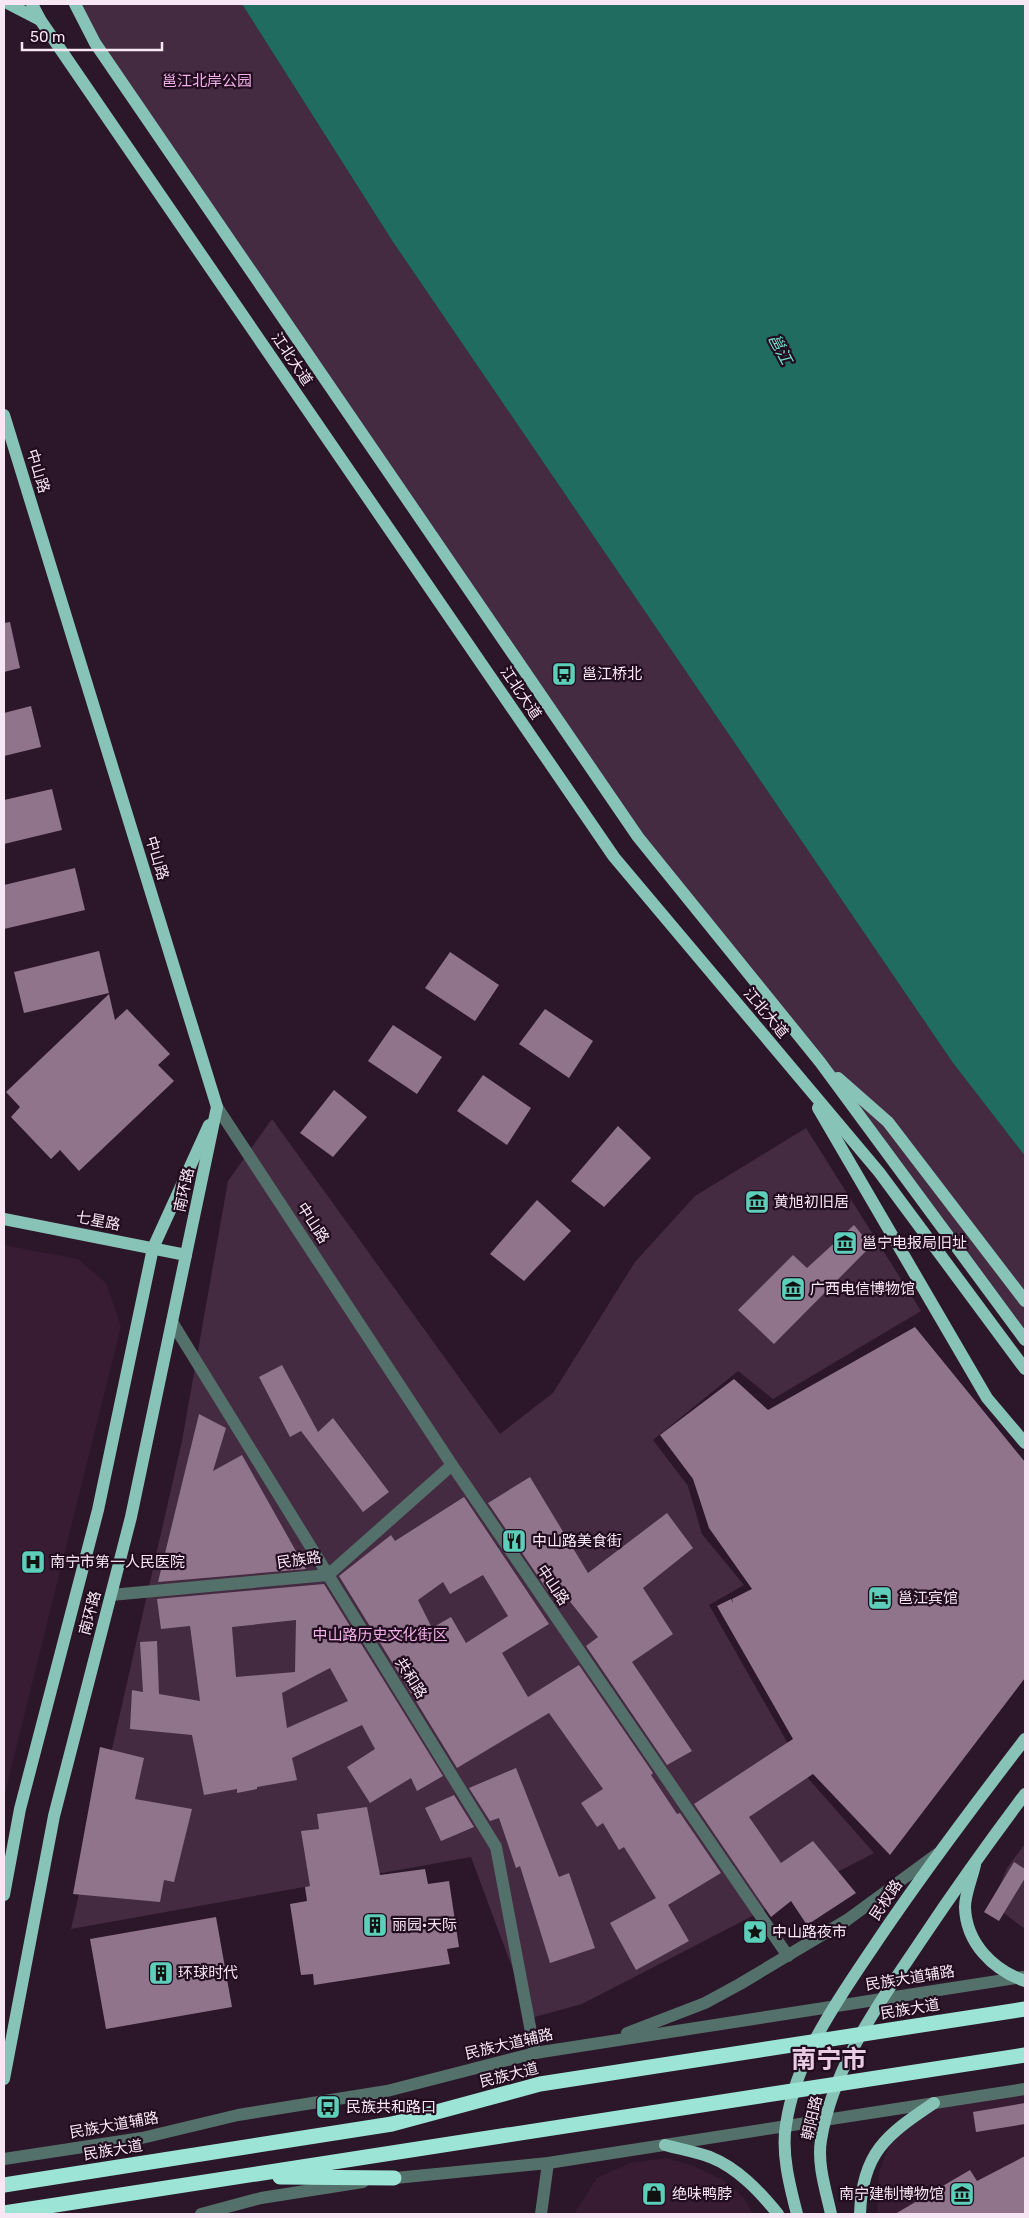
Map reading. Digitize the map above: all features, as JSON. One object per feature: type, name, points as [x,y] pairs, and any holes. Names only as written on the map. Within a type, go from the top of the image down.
[{"type":"highway","name":"民族大道","points":[[4,2185],[392,2124],[540,2084],[1025,2009]]},
{"type":"highway","points":[[4,2213],[1025,2055]]},
{"type":"highway","points":[[234,2177],[394,2178]]},
{"type":"main road","points":[[9,4],[41,20]]},
{"type":"main road","name":"江北大道","points":[[32,4],[41,20],[614,857],[879,1172],[1025,1369]]},
{"type":"main road","name":"江北大道","points":[[75,4],[95,43],[638,837],[820,1062],[1025,1340]]},
{"type":"main road","name":"中山路","points":[[4,415],[218,1107]]},
{"type":"main road","points":[[820,1062],[888,1122],[1025,1301]]},
{"type":"main road","points":[[803,1082],[987,1398],[1025,1443]]},
{"type":"main road","name":"南环路","points":[[4,1895],[20,1809],[98,1510],[153,1248],[184,1175],[218,1107]]},
{"type":"main road","name":"南环路","points":[[4,2077],[54,1816],[131,1517],[218,1107]]},
{"type":"main road","name":"七星路","points":[[4,1219],[186,1255]]},
{"type":"main road","name":"民权路","points":[[793,2092],[815,2042],[834,2006],[937,1854],[1025,1739]]},
{"type":"main road","points":[[861,2034],[882,1999],[977,1858],[1025,1794]]},
{"type":"main road","points":[[977,1858],[965,1907],[973,1942],[995,1965],[1022,1978]]},
{"type":"main road","name":"朝阳路","points":[[831,2214],[822,2172],[821,2142],[838,2084],[861,2034]]},
{"type":"main road","name":"朝阳路","points":[[793,2092],[785,2126],[790,2182],[797,2214]]},
{"type":"main road","points":[[860,2214],[861,2192],[866,2170],[877,2150],[897,2128],[934,2104]]},
{"type":"main road","points":[[665,2145],[711,2157],[736,2172],[761,2193],[778,2214]]},
{"type":"street","name":"中山路","points":[[218,1107],[452,1465],[788,1956]]},
{"type":"street","name":"共和路","points":[[172,1322],[496,1847],[535,2053]]},
{"type":"street","name":"民族路","points":[[111,1595],[328,1575],[452,1465]]},
{"type":"street","points":[[606,2042],[705,2002],[788,1956],[847,1920],[937,1854]]},
{"type":"street","name":"民族大道辅路","points":[[4,2160],[142,2138],[238,2114],[387,2091],[535,2053],[1022,1978]]},
{"type":"street","points":[[201,2214],[261,2198],[394,2178],[548,2163],[1025,2089]]},
{"type":"street","points":[[541,2214],[548,2163]]},
{"type":"shaded area","name":"南宁市第一人民医院","points":[[4,1245],[78,1259],[106,1283],[121,1326],[4,1797]]},
{"type":"shaded area","points":[[1025,2090],[1025,2214],[877,2214],[879,2172],[890,2143],[913,2122],[941,2105]]},
{"type":"shaded area","points":[[666,2158],[694,2166],[721,2179],[744,2198],[753,2214],[574,2214],[597,2178],[630,2163]]},
{"type":"green space","name":"邕江北岸公园","points":[[75,4],[242,4],[393,242],[953,1063],[1025,1156],[1025,1340],[893,1162],[638,837]]},
{"type":"green space","name":"中山路历史文化街区","points":[[272,1119],[500,1434],[553,1393],[635,1262],[695,1196],[806,1128],[921,1311],[773,1399],[738,1371],[653,1440],[688,1486],[702,1534],[744,1585],[709,1605],[807,1777],[874,1853],[582,2004],[531,2018],[471,1857],[71,1929],[182,1441],[228,1181]]},
{"type":"green space","points":[[1025,1844],[1025,1929],[992,1904],[1007,1868]]},
{"type":"water","name":"邕江","points":[[242,4],[1025,4],[1025,1156],[953,1063],[393,242]]},
{"type":"building","points":[[10,622],[20,668],[4,672],[4,623]]},
{"type":"building","points":[[31,706],[41,747],[4,756],[4,713]]},
{"type":"building","points":[[52,789],[62,830],[4,844],[4,800]]},
{"type":"building","points":[[75,868],[85,910],[4,929],[4,885]]},
{"type":"building","points":[[99,951],[109,993],[24,1013],[14,972]]},
{"type":"building","points":[[450,952],[499,985],[475,1021],[425,988]]},
{"type":"building","points":[[109,994],[115,1020],[127,1009],[170,1054],[158,1065],[174,1081],[79,1171],[60,1150],[51,1159],[11,1117],[20,1107],[6,1092]]},
{"type":"building","points":[[545,1009],[593,1041],[569,1078],[519,1044]]},
{"type":"building","points":[[393,1025],[442,1057],[417,1094],[368,1061]]},
{"type":"building","points":[[483,1075],[531,1108],[507,1145],[457,1111]]},
{"type":"building","points":[[334,1090],[367,1117],[333,1157],[300,1133]]},
{"type":"building","points":[[618,1126],[651,1158],[604,1207],[571,1181]]},
{"type":"building","points":[[537,1200],[571,1231],[524,1281],[490,1254]]},
{"type":"building","name":"广西电信博物馆","points":[[854,1225],[871,1246],[774,1344],[738,1310],[793,1255],[807,1268]]},
{"type":"building","name":"邕江宾馆","points":[[915,1327],[1025,1462],[1025,1678],[890,1855],[813,1774],[749,1817],[781,1863],[813,1841],[856,1893],[807,1925],[791,1901],[771,1917],[694,1804],[793,1739],[717,1606],[731,1599],[733,1603],[732,1599],[752,1589],[709,1528],[693,1479],[660,1435],[734,1379],[768,1410]]},
{"type":"building","points":[[282,1365],[318,1432],[333,1418],[389,1492],[363,1512],[301,1431],[290,1437],[259,1377]]},
{"type":"building","points":[[199,1414],[226,1428],[213,1471],[242,1455],[306,1569],[158,1582]]},
{"type":"building","points":[[530,1477],[588,1573],[667,1513],[693,1548],[643,1588],[673,1634],[632,1662],[692,1751],[667,1765],[586,1646],[598,1637],[557,1585],[548,1591],[488,1503]]},
{"type":"building","points":[[464,1497],[549,1624],[502,1653],[528,1697],[579,1665],[653,1773],[651,1775],[677,1814],[680,1813],[721,1873],[668,1905],[689,1941],[636,1970],[610,1923],[656,1898],[624,1847],[619,1850],[603,1823],[597,1827],[581,1803],[603,1789],[549,1713],[457,1768],[339,1576],[391,1535],[395,1541]],"holes":[[[483,1575],[508,1616],[466,1643],[451,1617],[432,1628],[418,1600],[443,1582],[450,1594]]]},
{"type":"building","points":[[324,1584],[443,1776],[417,1791],[411,1778],[370,1803],[347,1767],[375,1749],[362,1725],[292,1758],[297,1780],[257,1787],[257,1789],[237,1793],[237,1789],[204,1795],[192,1735],[130,1729],[132,1690],[143,1692],[140,1642],[157,1641],[159,1694],[200,1701],[190,1626],[161,1629],[157,1599]],"holes":[[[296,1620],[295,1672],[236,1677],[232,1627]],[[330,1668],[348,1701],[287,1728],[282,1693]]]},
{"type":"building","points":[[100,1747],[144,1758],[135,1799],[192,1809],[174,1882],[164,1880],[160,1902],[73,1894]]},
{"type":"building","points":[[516,1768],[559,1877],[569,1873],[595,1948],[550,1963],[520,1866],[516,1868],[499,1818],[490,1821],[469,1788]]},
{"type":"building","points":[[454,1795],[474,1827],[441,1841],[425,1808]]},
{"type":"building","name":"丽园·天际","points":[[367,1807],[380,1875],[425,1869],[428,1884],[449,1881],[459,1947],[447,1949],[450,1964],[314,1985],[313,1974],[301,1975],[290,1904],[307,1901],[305,1887],[310,1886],[301,1831],[319,1829],[317,1814]]},
{"type":"building","points":[[1014,1862],[1025,1869],[1025,1878],[999,1921],[984,1912]]},
{"type":"building","name":"环球时代","points":[[216,1917],[232,2007],[106,2029],[90,1939]]},
{"type":"building","points":[[1025,2103],[1025,2124],[976,2132],[973,2112]]},
{"type":"building","name":"南宁建制博物馆","points":[[1025,2156],[1025,2214],[895,2214],[970,2170],[977,2181]]},
{"type":"place","name":"邕江桥北","points":[[564,674]]},
{"type":"place","name":"黄旭初旧居","points":[[757,1202]]},
{"type":"place","name":"邕宁电报局旧址","points":[[845,1243]]},
{"type":"place","name":"广西电信博物馆","points":[[793,1289]]},
{"type":"place","name":"中山路美食街","points":[[514,1541]]},
{"type":"place","name":"南宁市第一人民医院","points":[[33,1562]]},
{"type":"place","name":"邕江宾馆","points":[[880,1598]]},
{"type":"place","name":"丽园·天际","points":[[375,1925]]},
{"type":"place","name":"中山路夜市","points":[[755,1932]]},
{"type":"place","name":"环球时代","points":[[161,1973]]},
{"type":"place","name":"民族共和路口","points":[[328,2107]]},
{"type":"place","name":"绝味鸭脖","points":[[654,2194]]},
{"type":"place","name":"南宁建制博物馆","points":[[962,2194]]},
{"type":"district","name":"南宁市","points":[[829,2059]]}]
